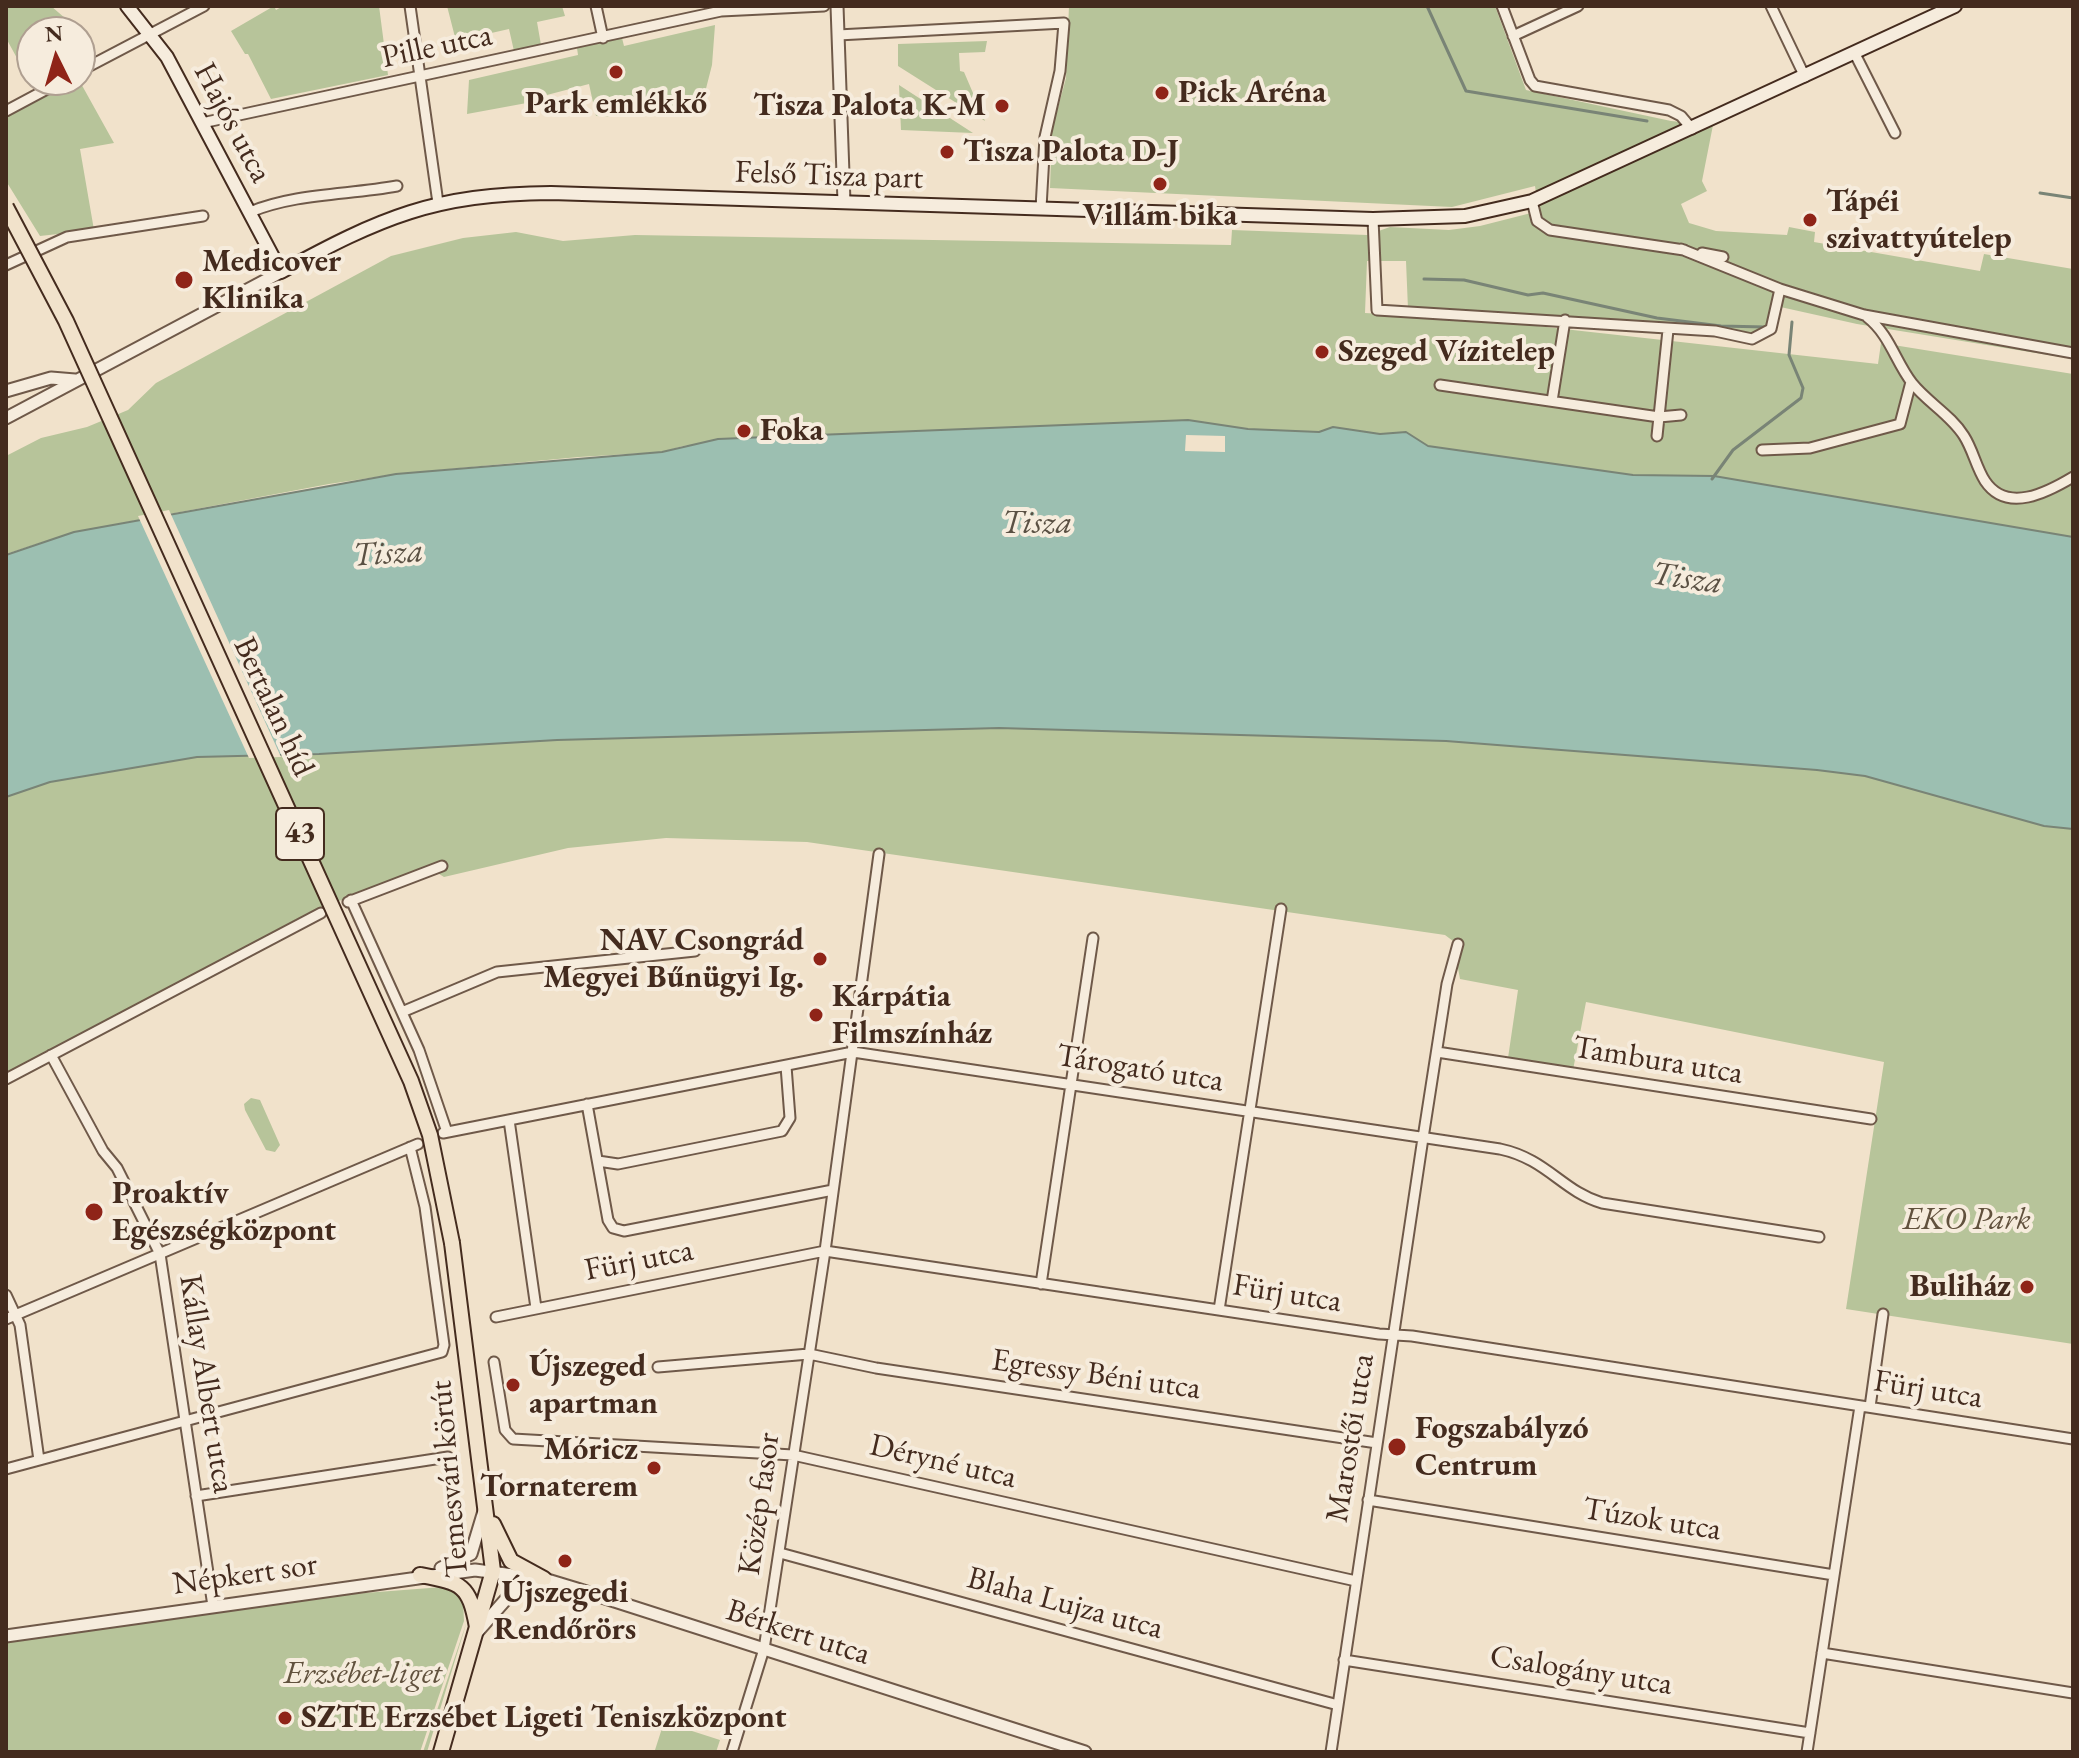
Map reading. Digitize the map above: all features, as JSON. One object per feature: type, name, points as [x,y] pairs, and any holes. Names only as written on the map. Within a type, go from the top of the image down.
[{"type":"main road","name":"Hajós utca","points":[[127,6],[151,34],[281,272]]},
{"type":"main road","name":"Felső Tisza part","points":[[281,272],[369,226],[438,203],[488,194],[540,193],[1373,219],[1465,216],[1532,201],[1955,6]]},
{"type":"main road","name":"Bertalan híd","points":[[6,207],[66,321],[405,1067],[430,1135],[452,1243]]},
{"type":"main road","name":"Temesvári körút","points":[[441,1752],[493,1571],[452,1243]]},
{"type":"main road","points":[[486,1507],[506,1556],[544,1579]]},
{"type":"main road","points":[[420,1575],[449,1580],[464,1588],[473,1605],[477,1632]]},
{"type":"street","points":[[96,63],[204,6]]},
{"type":"street","points":[[410,6],[438,203]]},
{"type":"street","points":[[596,6],[603,38]]},
{"type":"street","name":"Pille utca","points":[[202,123],[721,11],[824,6]]},
{"type":"street","points":[[837,6],[844,202]]},
{"type":"street","points":[[1502,6],[1530,80],[1540,88],[1669,110],[1681,116],[1689,130]]},
{"type":"street","points":[[1513,36],[1578,6]]},
{"type":"street","points":[[1771,6],[1805,77]]},
{"type":"street","points":[[838,35],[1064,23],[1060,71],[1045,137],[1041,208]]},
{"type":"street","points":[[1855,54],[1895,133]]},
{"type":"street","points":[[6,111],[34,96]]},
{"type":"street","points":[[250,212],[307,197],[353,194],[397,186]]},
{"type":"street","points":[[1532,201],[1537,221],[1550,230],[1723,257]]},
{"type":"street","points":[[6,265],[67,237],[203,216]]},
{"type":"street","points":[[1373,219],[1377,310],[1715,331],[1752,339],[1771,329],[1780,289]]},
{"type":"street","points":[[1681,249],[1780,289],[1864,315],[2073,353]]},
{"type":"street","name":"Felső Tisza part","points":[[6,418],[281,272]]},
{"type":"street","points":[[1864,315],[1888,338],[1911,382],[1964,435],[1986,483],[1995,491],[2026,498],[2047,493],[2073,477]]},
{"type":"street","points":[[1552,401],[1565,320]]},
{"type":"street","points":[[1657,436],[1668,330]]},
{"type":"street","points":[[6,391],[51,378],[75,380]]},
{"type":"street","points":[[1762,450],[1810,448],[1900,424],[1911,382]]},
{"type":"street","points":[[1440,385],[1659,417],[1681,415]]},
{"type":"street","name":"Közép fasor","points":[[732,1752],[764,1649],[780,1553],[879,854]]},
{"type":"street","points":[[442,866],[349,901],[402,1012],[497,972],[695,951]]},
{"type":"street","points":[[1219,1310],[1281,909]]},
{"type":"street","points":[[6,1079],[321,913]]},
{"type":"street","points":[[1041,1284],[1093,938]]},
{"type":"street","name":"Marostői utca","points":[[1331,1752],[1423,1138],[1458,944]]},
{"type":"street","name":"Tárogató utca","points":[[402,1012],[443,1111],[445,1133],[853,1052],[1519,1153],[1535,1160],[1590,1199],[1602,1203],[1819,1237]]},
{"type":"street","name":"Tambura utca","points":[[1437,1052],[1871,1119]]},
{"type":"street","name":"Kállay Albert utca","points":[[51,1055],[103,1151],[117,1168],[160,1254],[213,1606]]},
{"type":"street","points":[[598,1161],[618,1164],[782,1131],[790,1118],[786,1066]]},
{"type":"street","points":[[587,1104],[613,1228],[624,1231],[833,1190]]},
{"type":"street","points":[[509,1120],[536,1308]]},
{"type":"street","name":"Temesvári körút","points":[[160,1254],[414,1145],[444,1345],[442,1352],[184,1421]]},
{"type":"street","name":"Fürj utca","points":[[496,1317],[825,1251],[2073,1439]]},
{"type":"street","points":[[6,1319],[160,1254]]},
{"type":"street","points":[[6,1295],[16,1315],[39,1460]]},
{"type":"street","points":[[1807,1752],[1834,1575],[1883,1314]]},
{"type":"street","points":[[658,1367],[809,1354]]},
{"type":"street","name":"Egressy Béni utca","points":[[809,1354],[876,1368],[1377,1443]]},
{"type":"street","name":"Temesvári körút","points":[[494,1362],[505,1430],[513,1439]]},
{"type":"street","points":[[6,1469],[184,1421]]},
{"type":"street","name":"Déryné utca","points":[[513,1439],[793,1455],[1356,1581]]},
{"type":"street","points":[[196,1496],[448,1457]]},
{"type":"street","name":"Túzok utca","points":[[1368,1500],[1834,1575]]},
{"type":"street","points":[[420,1575],[456,1563],[471,1554],[486,1507]]},
{"type":"street","name":"Blaha Lujza utca","points":[[780,1553],[1338,1705]]},
{"type":"street","name":"Népkert sor","points":[[6,1636],[420,1575],[493,1571]]},
{"type":"street","name":"Bérkert utca","points":[[493,1571],[544,1579],[1085,1752]]},
{"type":"street","points":[[477,1632],[515,1589],[544,1579]]},
{"type":"street","points":[[1822,1653],[2073,1693]]},
{"type":"street","name":"Csalogány utca","points":[[1344,1660],[1810,1733]]},
{"type":"green space","points":[[6,6],[51,6],[63,16],[16,16],[16,56],[6,38]]},
{"type":"green space","points":[[274,6],[276,10],[283,6],[379,6],[388,75],[271,99],[248,54],[245,54],[231,31]]},
{"type":"green space","points":[[447,6],[562,6],[565,16],[537,22],[541,45],[514,51],[509,29],[456,41]]},
{"type":"green space","points":[[1069,6],[1495,6],[1526,90],[1671,121],[1713,125],[1702,181],[1707,191],[1681,204],[1689,223],[1716,231],[1787,235],[1789,227],[1815,232],[1814,242],[1980,271],[1984,254],[2073,269],[2073,359],[1857,324],[1776,306],[1769,327],[1754,335],[1547,315],[1408,309],[1406,261],[1367,261],[1365,313],[1483,320],[1878,364],[1881,343],[2073,374],[2073,537],[1714,476],[1633,475],[1427,446],[1406,432],[1380,434],[1333,427],[1319,432],[1248,429],[1188,420],[800,436],[683,446],[662,452],[396,474],[74,532],[6,554],[6,456],[41,438],[87,427],[128,410],[156,383],[391,256],[463,238],[516,232],[563,241],[635,235],[1231,245],[1232,230],[1367,235],[1390,227],[1449,230],[1480,226],[1539,211],[1535,186],[1452,207],[1050,188],[1052,130],[1066,78]]},
{"type":"green space","points":[[715,25],[712,65],[699,116],[622,106],[624,117],[596,116],[589,84],[543,96],[543,100],[467,114],[469,80],[578,55],[577,48],[622,38],[624,46]]},
{"type":"green space","points":[[987,41],[985,52],[959,53],[960,71],[964,72],[985,121],[898,66],[898,44]]},
{"type":"green space","points":[[899,85],[973,133],[901,130]]},
{"type":"green space","points":[[44,96],[88,96],[114,143],[80,149],[94,230],[40,236],[6,181],[6,117]]},
{"type":"green space","name":"EKO Park","points":[[999,728],[1446,741],[1817,770],[1865,776],[2044,826],[2073,829],[2073,1344],[1846,1309],[1884,1062],[1586,1002],[1573,1070],[1508,1058],[1518,990],[1460,979],[1453,941],[1445,935],[807,842],[666,838],[568,848],[444,877],[428,867],[310,912],[6,1074],[6,797],[50,782],[196,757],[319,754],[557,740]]},
{"type":"green space","points":[[251,1098],[260,1100],[280,1145],[275,1152],[266,1150],[245,1110],[244,1104]]},
{"type":"green space","name":"Erzsébet-liget","points":[[443,1587],[455,1591],[463,1600],[464,1621],[420,1752],[6,1752],[6,1640],[286,1599]]},
{"type":"green space","points":[[467,1621],[427,1752],[423,1752]]},
{"type":"green space","points":[[664,1722],[720,1740],[716,1752],[655,1750]]},
{"type":"water","name":"Tisza","points":[[1188,420],[1248,429],[1319,432],[1333,427],[1380,434],[1406,432],[1428,446],[1633,475],[1714,476],[2073,537],[2073,829],[2044,826],[1865,776],[1817,770],[1446,741],[999,728],[557,740],[319,754],[197,757],[50,782],[6,797],[6,555],[74,532],[396,474],[662,452],[718,439]]},
{"type":"pier","points":[[1186,435],[1225,436],[1225,452],[1185,451]]},
{"type":"pier","points":[[169,510],[281,757],[249,758],[138,516]]},
{"type":"waterway","points":[[1427,6],[1466,91],[1647,121]]},
{"type":"waterway","points":[[2040,193],[2073,198]]},
{"type":"waterway","points":[[1424,279],[1464,280],[1528,295],[1543,293],[1657,318],[1721,326],[1765,327]]},
{"type":"waterway","points":[[1712,479],[1733,450],[1801,398],[1803,388],[1789,355],[1792,322]]},
{"type":"place","name":"Park emlékkő","points":[[616,72]]},
{"type":"place","name":"Pick Aréna","points":[[1162,93]]},
{"type":"place","name":"Tisza Palota K-M","points":[[1002,106]]},
{"type":"place","name":"Tisza Palota D-J","points":[[947,152]]},
{"type":"place","name":"Villám bika","points":[[1160,184]]},
{"type":"place","name":"Tápéi szivattyútelep","points":[[1810,220]]},
{"type":"place","name":"Medicover Klinika","points":[[184,280]]},
{"type":"place","name":"Szeged Vízitelep","points":[[1322,352]]},
{"type":"place","name":"Foka","points":[[744,431]]},
{"type":"place","name":"NAV Csongrád Megyei Bűnügyi Ig.","points":[[820,959]]},
{"type":"place","name":"Kárpátia Filmszínház","points":[[816,1015]]},
{"type":"place","name":"Proaktív Egészségközpont","points":[[94,1212]]},
{"type":"place","name":"Buliház","points":[[2027,1287]]},
{"type":"place","name":"Újszeged apartman","points":[[513,1385]]},
{"type":"place","name":"Fogszabályzó Centrum","points":[[1397,1447]]},
{"type":"place","name":"Móricz Tornaterem","points":[[654,1468]]},
{"type":"place","name":"Újszegedi Rendőrörs","points":[[565,1561]]},
{"type":"place","name":"SZTE Erzsébet Ligeti Teniszközpont","points":[[285,1718]]}]
